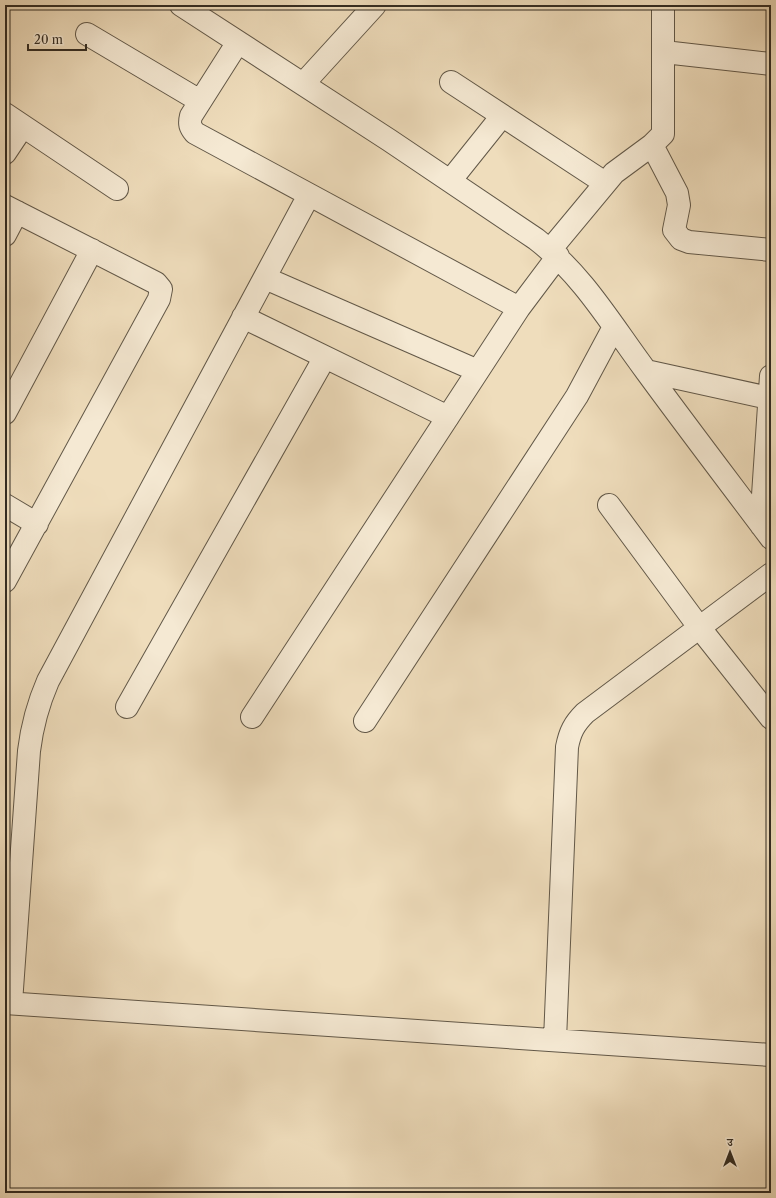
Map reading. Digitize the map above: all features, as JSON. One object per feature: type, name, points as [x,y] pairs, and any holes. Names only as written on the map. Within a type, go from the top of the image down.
[{"type":"street","points":[[181,5],[450,181],[554,253],[576,274],[646,371],[766,531]]},
{"type":"street","points":[[303,84],[375,5]]},
{"type":"street","points":[[252,717],[554,253],[605,183],[622,166],[660,138],[664,128],[663,5]]},
{"type":"street","points":[[87,34],[200,101]]},
{"type":"street","points":[[238,42],[200,101],[189,122],[190,128],[195,133],[519,308]]},
{"type":"street","points":[[664,52],[771,64]]},
{"type":"street","points":[[450,82],[605,183]]},
{"type":"street","points":[[450,181],[502,116]]},
{"type":"street","points":[[5,153],[14,120],[117,189]]},
{"type":"street","points":[[652,145],[677,193],[679,205],[674,230],[680,239],[689,242],[771,250]]},
{"type":"street","points":[[309,195],[48,681],[34,714],[29,751],[8,1003],[771,1056]]},
{"type":"street","points":[[5,235],[11,209],[156,283],[159,285],[161,293],[5,581]]},
{"type":"street","points":[[5,413],[92,250]]},
{"type":"street","points":[[265,278],[478,371]]},
{"type":"street","points":[[243,317],[448,418]]},
{"type":"street","points":[[365,721],[577,396],[614,327]]},
{"type":"street","points":[[127,707],[325,357]]},
{"type":"street","points":[[646,371],[769,398]]},
{"type":"street","points":[[766,531],[769,398],[771,376]]},
{"type":"street","points":[[5,505],[37,524]]},
{"type":"street","points":[[609,505],[699,627],[771,718]]},
{"type":"street","points":[[555,1040],[567,746],[570,732],[576,722],[585,713],[771,574]]}]
